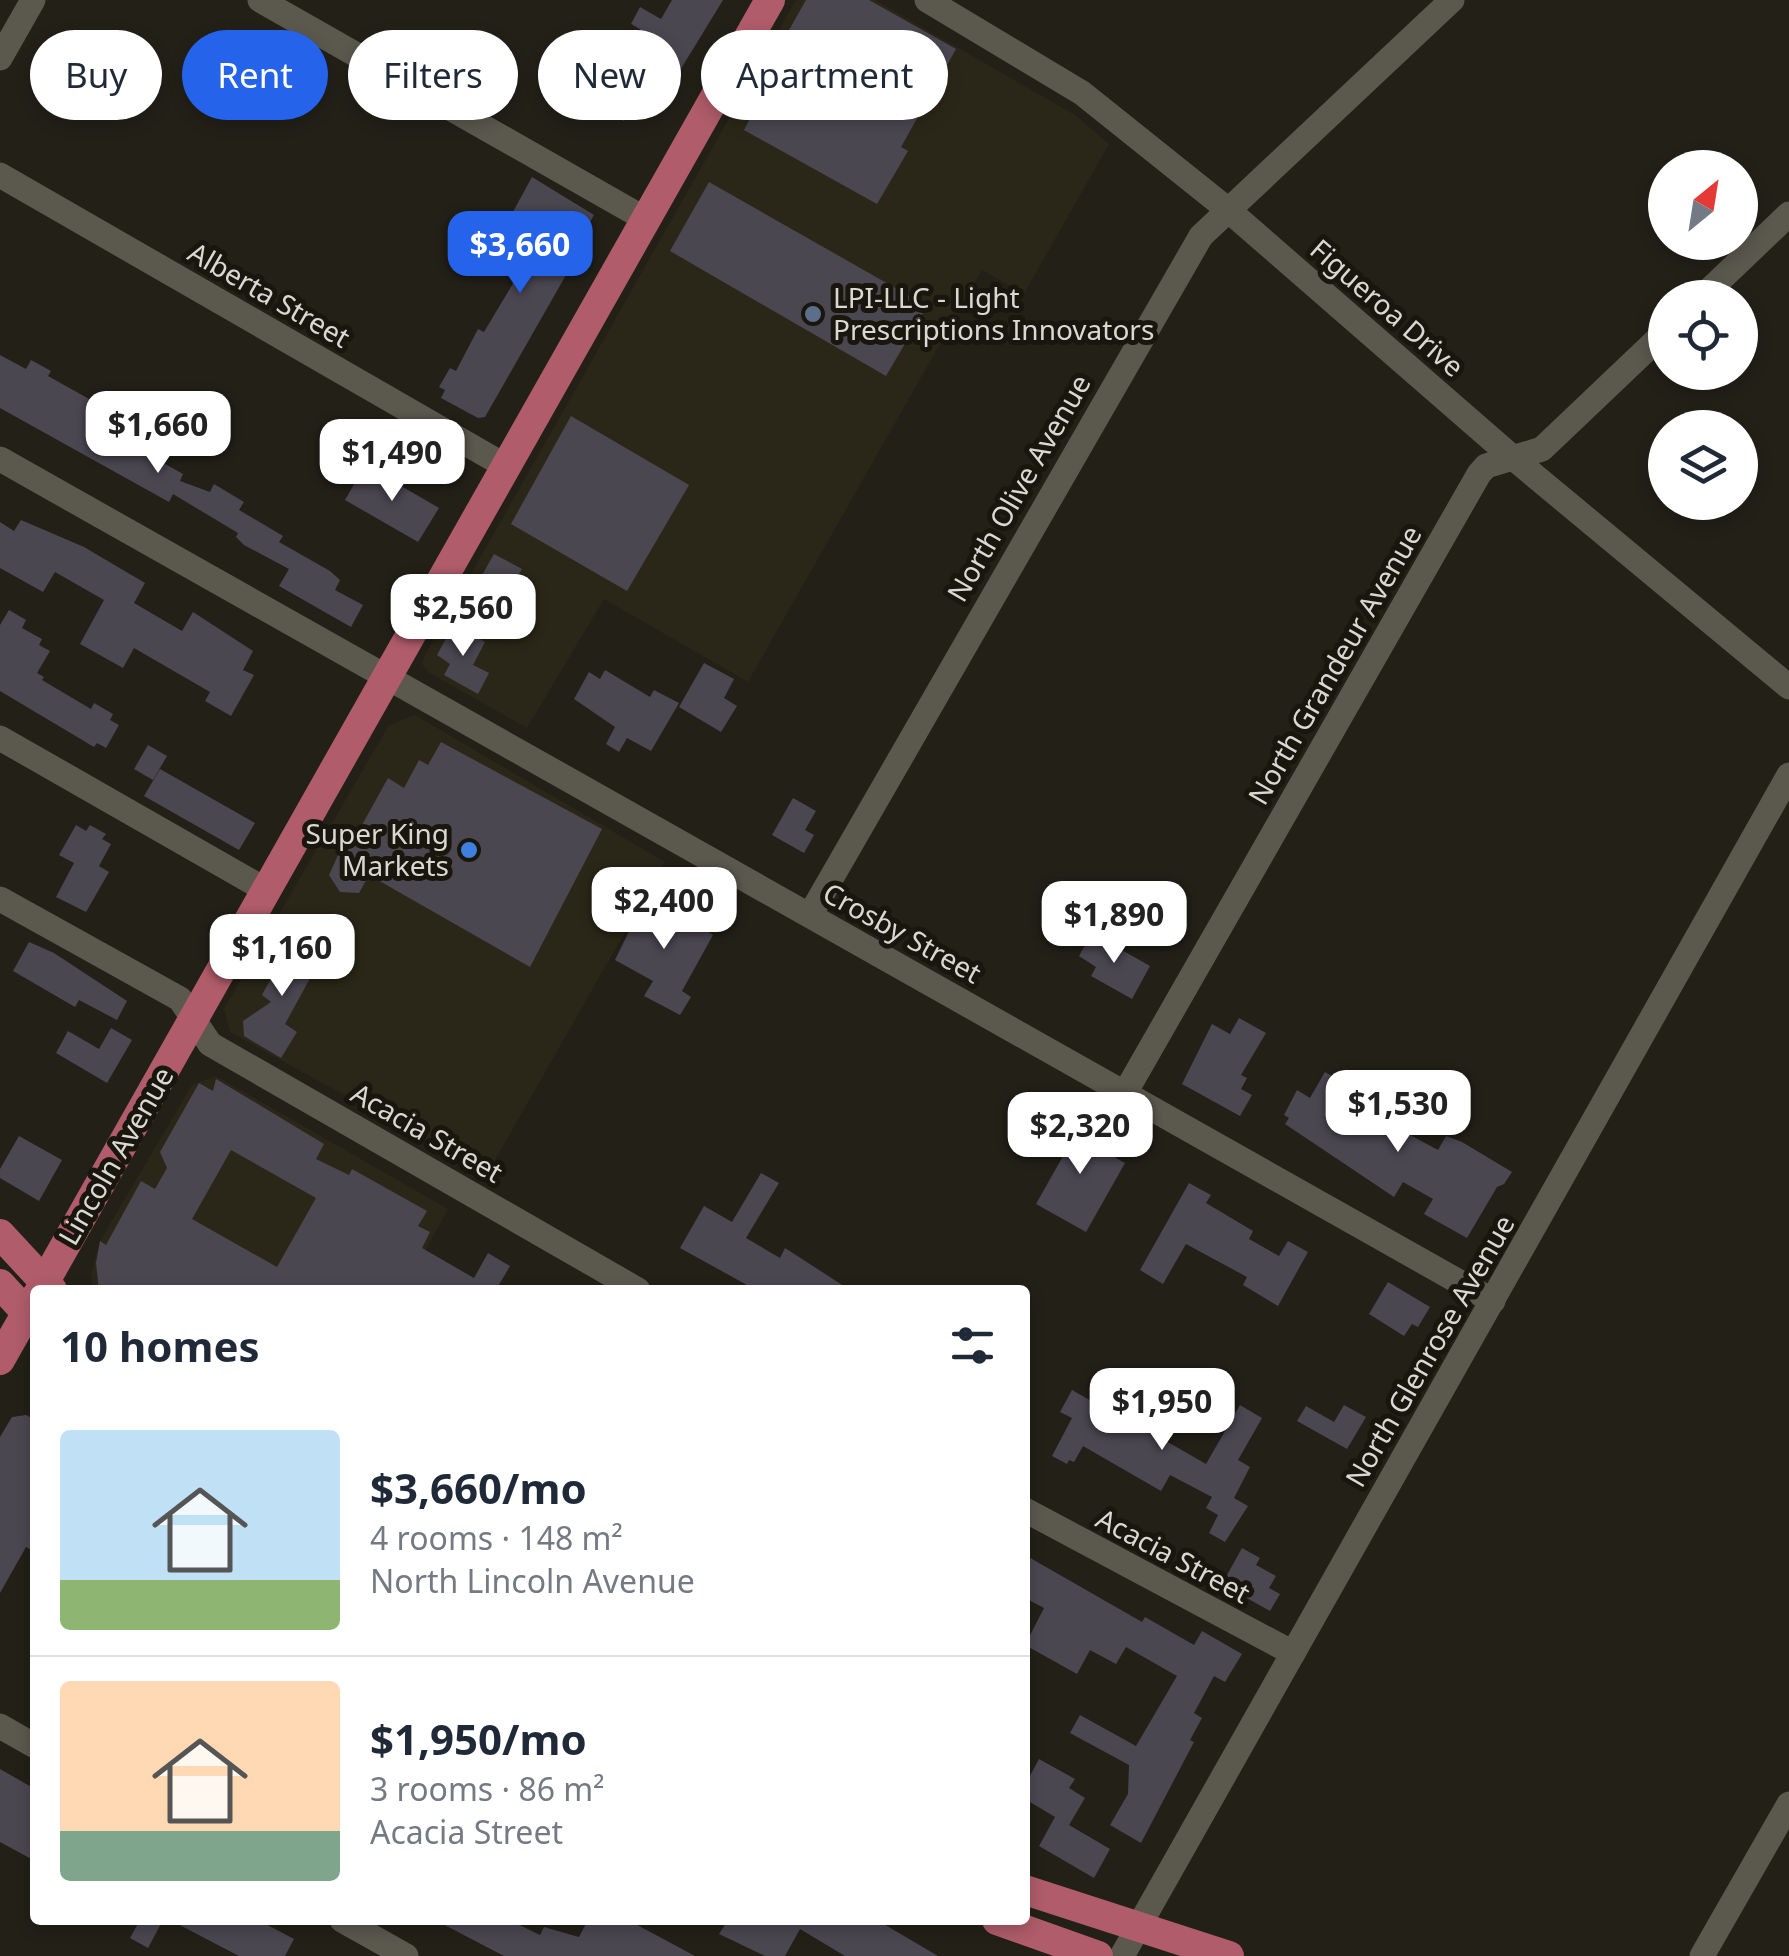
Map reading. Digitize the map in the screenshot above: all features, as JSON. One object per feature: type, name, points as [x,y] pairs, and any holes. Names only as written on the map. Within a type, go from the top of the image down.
[{"type":"main road","name":"Lincoln Avenue","points":[[47,1285],[770,0]]},
{"type":"main road","points":[[0,1234],[31,1285]]},
{"type":"main road","points":[[0,1284],[30,1296]]},
{"type":"main road","name":"Lincoln Avenue","points":[[0,1360],[30,1313]]},
{"type":"main road","points":[[1030,1892],[1229,1956]]},
{"type":"main road","points":[[1011,1925],[1098,1956]]},
{"type":"street","points":[[0,58],[33,0]]},
{"type":"street","points":[[260,0],[646,220]]},
{"type":"street","name":"Figueroa Drive","points":[[926,0],[1082,93],[1227,208],[1512,457],[1789,687]]},
{"type":"street","name":"North Olive Avenue","points":[[810,915],[1200,236],[1452,0]]},
{"type":"street","name":"Alberta Street","points":[[0,176],[507,467]]},
{"type":"street","points":[[1720,280],[1789,214]]},
{"type":"street","name":"North Grandeur Avenue","points":[[1125,1093],[1479,474],[1486,466],[1542,449],[1648,348]]},
{"type":"street","name":"Crosby Street","points":[[0,459],[1493,1302]]},
{"type":"street","points":[[0,738],[266,890]]},
{"type":"street","name":"North Glenrose Avenue","points":[[1122,1956],[1789,776]]},
{"type":"street","name":"Acacia Street","points":[[0,900],[180,1000],[210,1044],[629,1285]]},
{"type":"street","name":"Acacia Street","points":[[1030,1513],[1292,1653]]},
{"type":"street","points":[[0,1726],[30,1743]]},
{"type":"street","points":[[1702,1956],[1789,1804]]},
{"type":"street","points":[[351,1925],[406,1956]]},
{"type":"shaded area","points":[[796,0],[875,0],[927,30],[779,30]]},
{"type":"shaded area","points":[[948,42],[1075,115],[1109,144],[1024,294],[982,270],[748,682],[604,599],[527,728],[428,672],[422,664],[728,120],[948,120]]},
{"type":"shaded area","points":[[415,715],[665,862],[487,1174],[230,1032],[224,1009],[389,725]]},
{"type":"shaded area","points":[[216,1076],[448,1209],[407,1285],[92,1285],[91,1275],[100,1241],[192,1085]]},
{"type":"building","points":[[672,0],[723,0],[701,30],[681,69],[681,30],[639,30],[631,24],[640,7],[661,19]]},
{"type":"building","points":[[806,0],[869,0],[922,30],[789,30]]},
{"type":"building","points":[[948,44],[956,49],[948,63]]},
{"type":"building","points":[[749,120],[916,120],[901,147],[908,151],[877,204],[744,130]]},
{"type":"building","points":[[532,177],[594,215],[578,244],[582,247],[485,417],[478,418],[441,398],[445,390],[439,387],[450,368],[456,371],[478,329],[484,332],[518,275],[502,266],[525,228],[509,219]]},
{"type":"building","points":[[709,182],[927,306],[886,376],[670,251]]},
{"type":"building","points":[[0,355],[26,369],[31,360],[51,371],[48,376],[98,404],[95,409],[131,430],[127,438],[133,446],[183,474],[180,481],[210,492],[214,484],[244,502],[239,510],[283,536],[279,542],[330,571],[340,580],[335,590],[363,605],[351,627],[279,586],[289,569],[244,545],[236,537],[238,533],[173,494],[169,502],[0,408]]},
{"type":"building","points":[[571,416],[689,485],[627,591],[511,524]]},
{"type":"building","points":[[365,465],[439,508],[418,542],[345,500]]},
{"type":"building","points":[[21,520],[84,547],[145,583],[134,603],[182,631],[193,612],[253,651],[243,670],[254,675],[231,716],[205,701],[210,692],[134,648],[123,668],[80,644],[104,600],[55,572],[43,592],[0,568],[0,522],[14,531]]},
{"type":"building","points":[[494,554],[522,569],[504,599],[477,584]]},
{"type":"building","points":[[9,610],[26,620],[22,628],[42,639],[39,645],[50,651],[37,673],[44,677],[42,680],[91,709],[94,703],[113,714],[110,720],[119,725],[106,748],[97,743],[94,747],[0,691],[0,625]]},
{"type":"building","points":[[454,624],[485,642],[473,665],[489,673],[478,694],[444,675],[450,664],[437,655]]},
{"type":"building","points":[[704,663],[734,679],[724,698],[737,706],[721,732],[679,707]]},
{"type":"building","points":[[605,670],[650,697],[654,690],[679,703],[651,751],[627,738],[619,752],[606,744],[615,727],[574,699],[589,672],[600,679]]},
{"type":"building","points":[[441,742],[602,829],[530,967],[369,875],[359,893],[340,892],[329,875],[339,853],[347,852],[388,778],[404,788],[419,760],[428,765]]},
{"type":"building","points":[[148,745],[167,756],[153,780],[134,769]]},
{"type":"building","points":[[160,769],[255,823],[239,850],[144,796]]},
{"type":"building","points":[[793,798],[816,811],[805,830],[814,835],[804,853],[772,835]]},
{"type":"building","points":[[76,825],[86,831],[90,825],[106,834],[102,839],[111,844],[99,866],[109,872],[86,912],[56,897],[74,863],[59,855]]},
{"type":"building","points":[[655,895],[713,935],[682,991],[691,997],[680,1015],[644,996],[653,981],[615,960],[639,911],[642,913]]},
{"type":"building","points":[[1092,933],[1150,966],[1132,999],[1091,976],[1096,967],[1079,956]]},
{"type":"building","points":[[29,942],[54,953],[127,1001],[117,1020],[79,1000],[75,1007],[13,971]]},
{"type":"building","points":[[310,942],[320,960],[285,1024],[297,1032],[281,1058],[244,1036],[243,1021],[271,1002],[262,995],[290,943]]},
{"type":"building","points":[[1239,1018],[1266,1033],[1241,1075],[1247,1078],[1241,1089],[1252,1095],[1240,1116],[1182,1084],[1212,1024],[1230,1034]]},
{"type":"building","points":[[111,1028],[132,1040],[107,1083],[56,1053],[68,1031],[99,1049]]},
{"type":"building","points":[[1325,1072],[1345,1083],[1337,1098],[1368,1116],[1380,1097],[1398,1107],[1388,1123],[1438,1150],[1446,1136],[1462,1142],[1512,1172],[1497,1187],[1467,1238],[1424,1214],[1433,1199],[1403,1182],[1394,1197],[1285,1124],[1289,1118],[1284,1115],[1297,1090],[1310,1098]]},
{"type":"building","points":[[216,1079],[324,1144],[316,1159],[349,1175],[352,1169],[427,1211],[418,1226],[430,1232],[422,1248],[474,1278],[488,1253],[510,1266],[499,1285],[98,1285],[96,1263],[100,1241],[106,1245],[141,1181],[155,1189],[167,1168],[160,1152],[199,1083],[213,1091]],"holes":[[[231,1150],[316,1198],[277,1267],[192,1219]]]},
{"type":"building","points":[[1068,1120],[1111,1145],[1107,1153],[1125,1163],[1086,1232],[1036,1204],[1067,1149],[1055,1143]]},
{"type":"building","points":[[19,1136],[62,1160],[39,1201],[0,1178],[0,1169]]},
{"type":"building","points":[[761,1173],[779,1183],[746,1238],[780,1258],[785,1248],[842,1285],[747,1285],[680,1248],[704,1206],[732,1222]]},
{"type":"building","points":[[1189,1183],[1211,1195],[1206,1203],[1253,1231],[1249,1239],[1279,1256],[1288,1241],[1308,1252],[1278,1306],[1243,1285],[1247,1277],[1186,1244],[1163,1284],[1140,1270]]},
{"type":"building","points":[[1388,1282],[1430,1307],[1418,1327],[1412,1324],[1404,1336],[1369,1314]]},
{"type":"building","points":[[1072,1390],[1118,1416],[1127,1400],[1160,1418],[1152,1433],[1206,1464],[1240,1405],[1262,1418],[1238,1460],[1250,1467],[1234,1498],[1248,1506],[1225,1542],[1209,1533],[1218,1515],[1206,1508],[1212,1497],[1170,1475],[1161,1491],[1083,1446],[1074,1462],[1069,1460],[1067,1464],[1052,1456],[1072,1418],[1060,1412]]},
{"type":"building","points":[[1344,1405],[1366,1417],[1347,1449],[1297,1421],[1306,1406],[1334,1422]]},
{"type":"building","points":[[12,1417],[30,1417],[30,1549],[26,1547],[0,1593],[0,1437]]},
{"type":"building","points":[[1242,1548],[1260,1558],[1256,1565],[1276,1576],[1269,1588],[1280,1594],[1270,1611],[1222,1584]]},
{"type":"building","points":[[1030,1558],[1142,1622],[1145,1617],[1194,1645],[1202,1631],[1242,1654],[1225,1682],[1214,1676],[1194,1713],[1202,1718],[1190,1740],[1194,1742],[1141,1843],[1110,1825],[1128,1794],[1129,1765],[1070,1733],[1080,1715],[1136,1746],[1177,1676],[1126,1647],[1116,1664],[1090,1650],[1077,1674],[1030,1648],[1030,1635],[1044,1608],[1030,1601]]},
{"type":"building","points":[[1039,1759],[1075,1779],[1069,1788],[1085,1798],[1069,1825],[1110,1849],[1094,1878],[1039,1846],[1055,1817],[1030,1802],[1030,1776]]},
{"type":"building","points":[[0,1769],[30,1786],[30,1858],[0,1842]]},
{"type":"building","points":[[137,1925],[160,1925],[148,1948],[130,1938]]},
{"type":"building","points":[[180,1925],[267,1925],[294,1939],[285,1956],[239,1956]]},
{"type":"building","points":[[445,1925],[519,1925],[540,1935],[544,1927],[579,1937],[585,1925],[637,1925],[695,1956],[504,1956]]},
{"type":"building","points":[[725,1925],[885,1925],[938,1956],[845,1956],[800,1929],[785,1956],[765,1956],[719,1934]]},
{"type":"place","name":"LPI-LLC - Light Prescriptions Innovators","points":[[813,314]]},
{"type":"place","name":"Super King Markets","points":[[469,850]]}]
